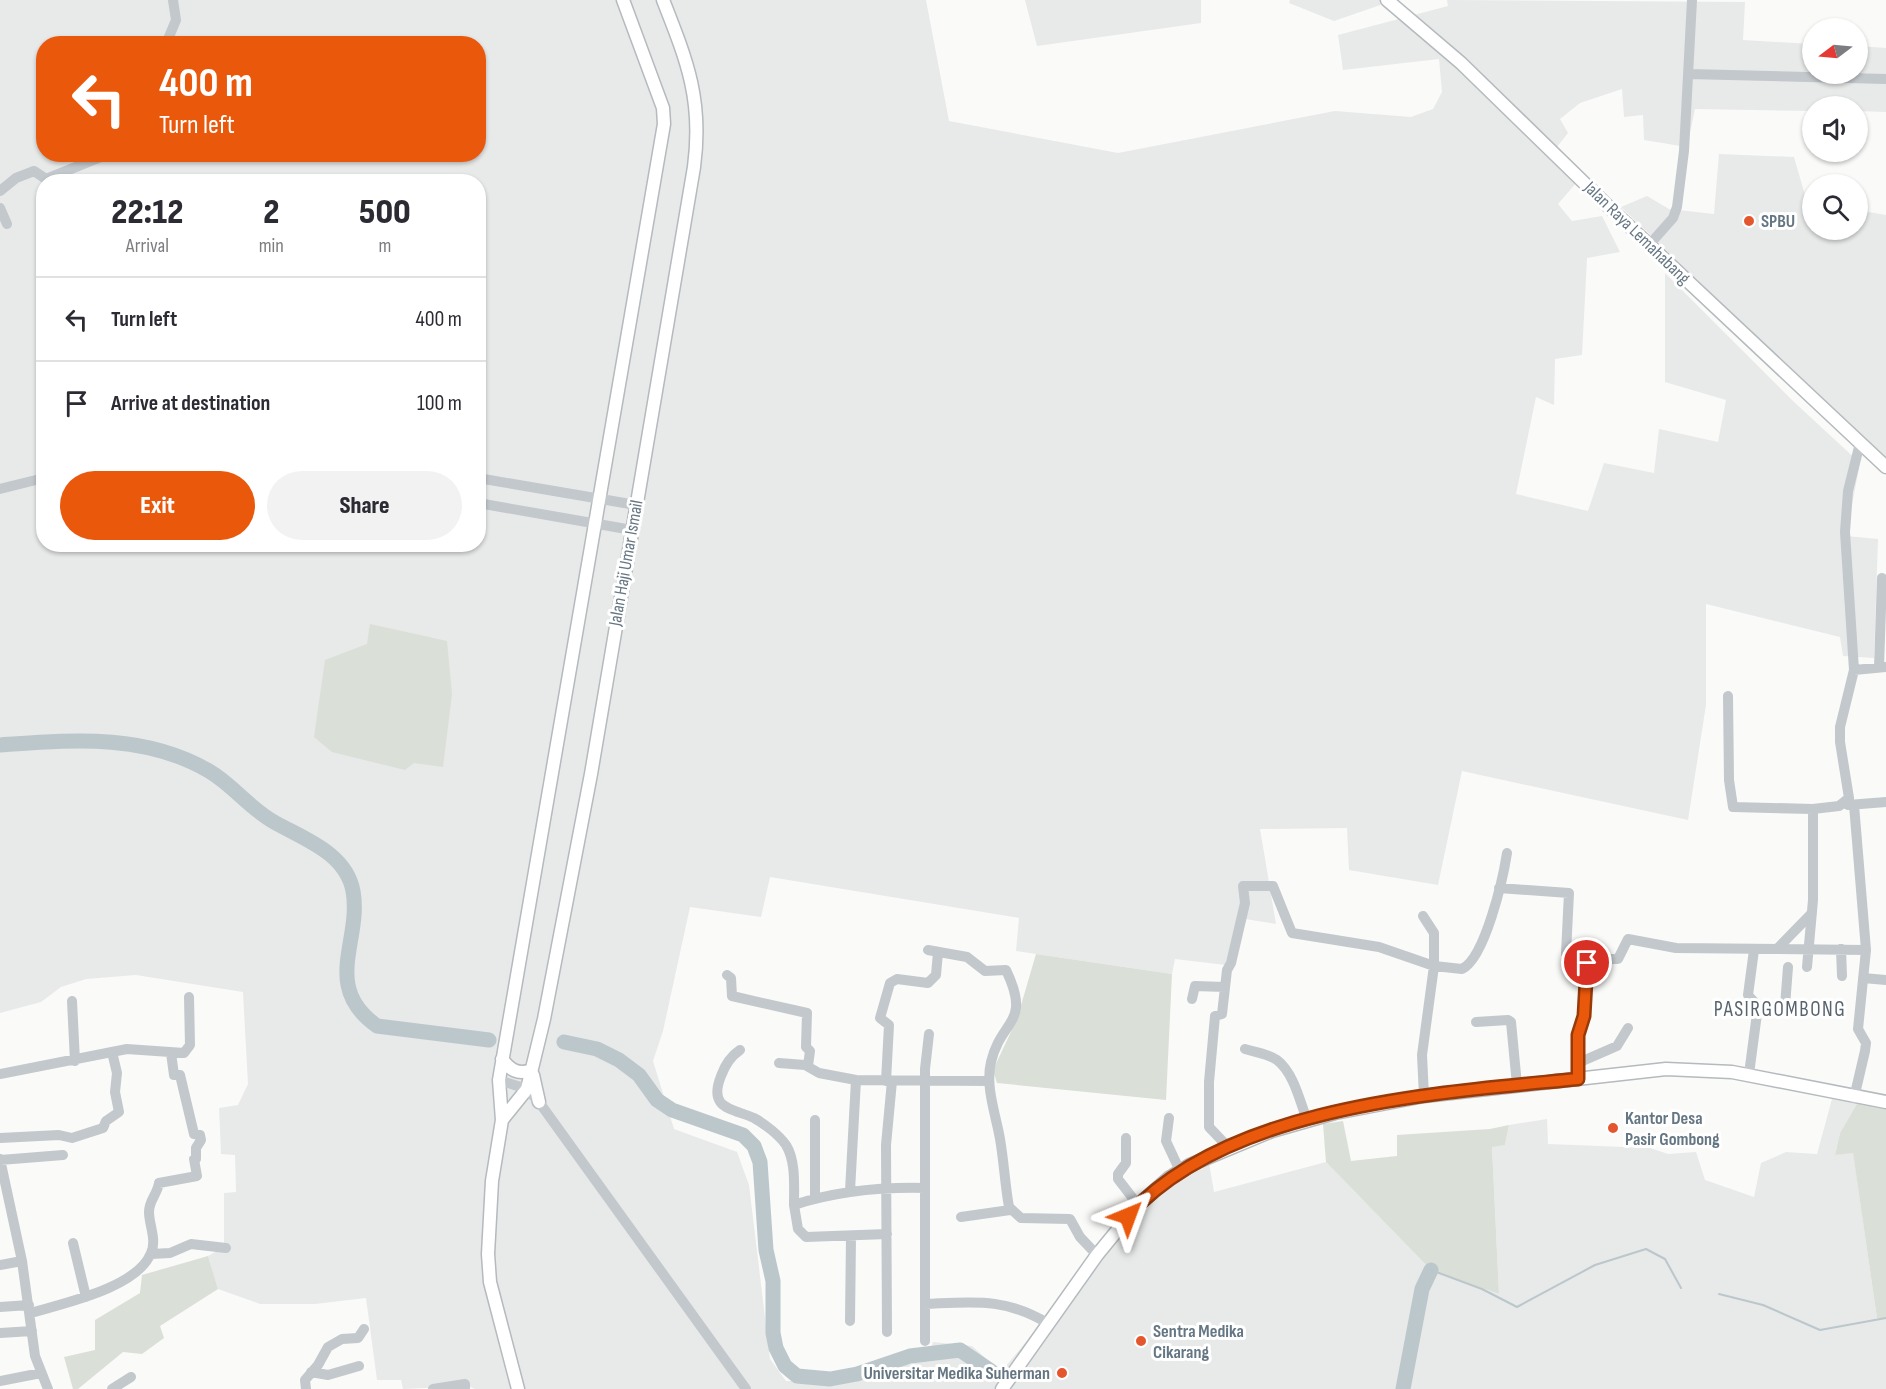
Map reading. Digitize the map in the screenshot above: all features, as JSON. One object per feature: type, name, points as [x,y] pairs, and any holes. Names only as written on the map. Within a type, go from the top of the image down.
[{"type":"main road","points":[[518,1389],[490,1282],[488,1254],[491,1191],[502,1120],[499,1080],[664,124],[663,108],[623,0]]},
{"type":"main road","name":"Jalan Haji Umar Ismail","points":[[502,1120],[527,1089],[544,1019],[591,774],[698,137],[697,107],[690,70],[663,0]]},
{"type":"main road","name":"Jalan Raya Lemahabang","points":[[1387,0],[1461,63],[1649,245],[1886,467]]},
{"type":"main road","points":[[502,1057],[512,1070],[522,1072],[532,1066],[539,1102]]},
{"type":"main road","points":[[1002,1389],[1097,1255],[1138,1205],[1180,1171],[1228,1147],[1307,1120],[1424,1096],[1674,1069],[1749,1074],[1854,1098],[1886,1102]]},
{"type":"street","points":[[169,36],[176,20],[173,0]]},
{"type":"street","points":[[1649,245],[1673,218],[1677,207],[1684,151],[1692,0]]},
{"type":"street","points":[[1688,74],[1886,79]]},
{"type":"street","points":[[58,174],[88,162]]},
{"type":"street","points":[[0,191],[27,172],[34,171],[38,174]]},
{"type":"street","points":[[0,208],[7,224]]},
{"type":"street","points":[[1854,1098],[1866,1043],[1858,1029],[1866,950],[1840,726],[1854,670],[1845,532],[1848,491],[1860,443]]},
{"type":"street","points":[[486,479],[636,505]]},
{"type":"street","points":[[0,489],[36,480]]},
{"type":"street","points":[[486,504],[632,530]]},
{"type":"street","points":[[1854,670],[1882,667],[1882,578]]},
{"type":"street","points":[[1728,696],[1729,780],[1733,807],[1813,808],[1850,803],[1886,802]]},
{"type":"street","points":[[1807,967],[1812,913],[1813,808]]},
{"type":"street","points":[[1228,1147],[1210,1129],[1208,1120],[1215,1016],[1222,1014],[1225,987],[1245,903],[1243,886],[1273,886],[1292,933],[1379,946],[1434,966],[1461,969],[1472,962],[1481,944],[1499,888],[1507,853]]},
{"type":"street","points":[[1499,888],[1569,893],[1566,953],[1582,957],[1587,964],[1584,1016],[1578,1035],[1578,1079]]},
{"type":"street","points":[[1777,949],[1812,913]]},
{"type":"street","points":[[1423,916],[1434,933],[1434,966],[1422,1055],[1424,1096]]},
{"type":"street","points":[[1587,964],[1596,960],[1618,959],[1626,940],[1632,938],[1676,948],[1866,950]]},
{"type":"street","points":[[1841,949],[1842,976]]},
{"type":"street","points":[[1754,950],[1748,995],[1758,1006],[1785,1006],[1788,967]]},
{"type":"street","points":[[887,1332],[889,1025],[880,1018],[890,983],[897,979],[931,982],[936,975],[933,951],[967,957],[985,971],[1006,970],[1018,1000],[1016,1013],[992,1057],[989,1082],[1010,1210]]},
{"type":"street","points":[[727,975],[731,978],[732,996],[807,1013],[807,1047],[810,1051],[808,1066]]},
{"type":"street","points":[[1863,978],[1886,980]]},
{"type":"street","points":[[1192,999],[1194,986],[1225,987]]},
{"type":"street","points":[[0,1074],[132,1048],[171,1053],[186,1052],[190,1045],[189,997]]},
{"type":"street","points":[[72,1001],[75,1060]]},
{"type":"street","points":[[1749,1074],[1758,1006]]},
{"type":"street","points":[[1476,1022],[1508,1020],[1511,1023],[1517,1085]]},
{"type":"street","points":[[1578,1063],[1617,1046],[1628,1028]]},
{"type":"street","points":[[926,1341],[925,1056],[929,1034]]},
{"type":"street","points":[[1245,1049],[1276,1059],[1288,1072],[1307,1120]]},
{"type":"street","points":[[740,1050],[731,1058],[723,1072],[717,1087],[719,1100],[726,1108],[761,1122],[784,1143],[791,1158],[798,1229],[806,1237],[886,1234]]},
{"type":"street","points":[[0,1138],[59,1135],[72,1138],[103,1128],[106,1122],[119,1112],[115,1092],[117,1073],[112,1052]]},
{"type":"street","points":[[0,1307],[30,1309],[86,1297],[132,1274],[151,1254],[153,1240],[149,1211],[151,1200],[156,1197],[159,1183],[198,1176],[194,1159],[196,1159],[196,1148],[201,1140],[200,1135],[194,1134],[180,1075],[174,1075],[171,1053]]},
{"type":"street","points":[[778,1063],[808,1066],[819,1073],[856,1080],[989,1082]]},
{"type":"street","points":[[499,1080],[527,1089],[539,1102],[746,1389]]},
{"type":"street","points":[[850,1191],[856,1080]]},
{"type":"street","points":[[1169,1119],[1166,1141],[1180,1171]]},
{"type":"street","points":[[815,1120],[815,1198]]},
{"type":"street","points":[[1126,1138],[1126,1163],[1118,1174],[1118,1179],[1138,1205]]},
{"type":"street","points":[[48,1389],[35,1356],[22,1261],[5,1212],[0,1160],[63,1155]]},
{"type":"street","points":[[794,1205],[850,1191],[887,1187],[924,1188]]},
{"type":"street","points":[[961,1217],[1010,1210],[1021,1218],[1070,1219],[1080,1237],[1097,1255]]},
{"type":"street","points":[[850,1321],[851,1237]]},
{"type":"street","points":[[73,1243],[86,1297]]},
{"type":"street","points":[[151,1254],[170,1252],[191,1244],[226,1248]]},
{"type":"street","points":[[0,1265],[22,1261]]},
{"type":"street","points":[[925,1304],[984,1302],[1017,1308],[1049,1324]]},
{"type":"street","points":[[306,1389],[305,1380],[328,1347],[342,1339],[358,1338],[364,1329]]},
{"type":"street","points":[[0,1334],[32,1331]]},
{"type":"street","points":[[311,1372],[328,1375],[359,1366]]},
{"type":"street","points":[[0,1381],[41,1373]]},
{"type":"street","points":[[112,1389],[131,1377]]},
{"type":"street","points":[[433,1389],[465,1384],[465,1389]]},
{"type":"shaded area","points":[[0,0],[926,0],[949,121],[1118,153],[1335,111],[1411,117],[1433,109],[1442,92],[1439,59],[1343,70],[1338,35],[1448,6],[1447,0],[1745,2],[1743,40],[1802,43],[1802,84],[1868,84],[1868,47],[1886,48],[1886,112],[1868,111],[1868,96],[1802,96],[1802,111],[1695,109],[1687,147],[1644,140],[1643,115],[1624,117],[1622,89],[1580,103],[1560,119],[1568,133],[1557,147],[1584,174],[1558,204],[1572,221],[1602,216],[1620,252],[1587,258],[1582,355],[1555,359],[1554,405],[1536,397],[1516,494],[1588,511],[1604,463],[1654,473],[1659,429],[1718,442],[1726,400],[1665,382],[1665,273],[1793,401],[1860,463],[1846,536],[1878,539],[1874,658],[1843,656],[1840,637],[1706,604],[1706,705],[1688,820],[1462,771],[1438,885],[1349,870],[1347,828],[1260,829],[1276,924],[1245,919],[1234,966],[1175,959],[1172,974],[1016,951],[1019,918],[770,877],[761,917],[690,907],[663,1031],[653,1061],[674,1129],[737,1152],[749,1185],[770,1359],[786,1381],[830,1381],[928,1360],[933,1342],[972,1346],[1001,1372],[1106,1246],[1163,1187],[1208,1157],[1214,1192],[1326,1162],[1431,1270],[1499,1294],[1492,1146],[1505,1145],[1509,1125],[1547,1119],[1548,1144],[1650,1148],[1668,1154],[1696,1152],[1705,1180],[1754,1197],[1761,1163],[1786,1152],[1817,1154],[1832,1099],[1858,1102],[1840,1133],[1835,1155],[1853,1152],[1877,1318],[1886,1318],[1886,1389],[475,1389],[468,1386],[403,1389],[401,1380],[377,1380],[366,1298],[315,1304],[260,1304],[218,1289],[208,1256],[224,1247],[224,1193],[236,1192],[235,1155],[221,1154],[219,1108],[238,1105],[248,1084],[243,992],[136,975],[86,979],[61,987],[41,1002],[0,1013]]},
{"type":"shaded area","points":[[1025,0],[1201,0],[1201,23],[1037,46]]},
{"type":"shaded area","points":[[1290,0],[1395,0],[1334,21],[1289,3]]},
{"type":"shaded area","points":[[1719,154],[1794,157],[1802,185],[1802,240],[1868,240],[1868,212],[1886,215],[1886,460],[1621,207],[1647,196],[1669,209],[1714,214]]},
{"type":"shaded area","points":[[370,624],[447,641],[452,694],[443,767],[414,763],[405,770],[332,752],[314,737],[325,660],[367,644]]},
{"type":"shaded area","points":[[1036,954],[1172,974],[1166,1100],[997,1083],[993,1070],[1017,1019]]},
{"type":"shaded area","points":[[1858,1102],[1886,1106],[1886,1318],[1877,1318],[1853,1153],[1835,1155],[1840,1133]]},
{"type":"shaded area","points":[[1343,1121],[1351,1161],[1397,1156],[1397,1135],[1490,1129],[1509,1125],[1505,1145],[1492,1147],[1499,1294],[1431,1270],[1326,1162],[1323,1124]]},
{"type":"shaded area","points":[[208,1256],[218,1289],[160,1326],[164,1338],[142,1354],[123,1352],[78,1389],[73,1389],[64,1357],[95,1350],[95,1320],[140,1293],[142,1275]]},
{"type":"waterway","points":[[0,745],[81,741],[133,745],[159,750],[209,771],[265,816],[310,841],[333,857],[349,878],[353,891],[354,910],[347,979],[351,995],[360,1011],[377,1026],[489,1040]]},
{"type":"waterway","points":[[564,1042],[597,1049],[619,1060],[639,1075],[657,1100],[672,1110],[743,1135],[754,1146],[760,1162],[766,1250],[773,1281],[773,1333],[776,1348],[785,1366],[797,1376],[830,1379],[857,1374],[910,1356],[960,1350],[991,1371]]},
{"type":"waterway","points":[[1431,1270],[1482,1289],[1517,1307],[1595,1265],[1646,1249],[1665,1259],[1681,1288]]},
{"type":"waterway","points":[[1403,1389],[1422,1289],[1431,1270]]},
{"type":"waterway","points":[[1719,1294],[1763,1305],[1820,1330],[1886,1318]]},
{"type":"place","name":"SPBU","points":[[1749,221]]},
{"type":"place","name":"Kantor Desa Pasir Gombong","points":[[1613,1128]]},
{"type":"place","name":"Sentra Medika Cikarang","points":[[1141,1341]]},
{"type":"place","name":"Universitar Medika Suherman","points":[[1062,1373]]},
{"type":"district","name":"PASIRGOMBONG","points":[[1780,1009]]},
{"type":"route","points":[[1128,1216],[1150,1193],[1169,1178],[1201,1159],[1241,1141],[1307,1120],[1393,1101],[1453,1092],[1578,1079],[1578,1035],[1584,1016],[1587,963]]}]
